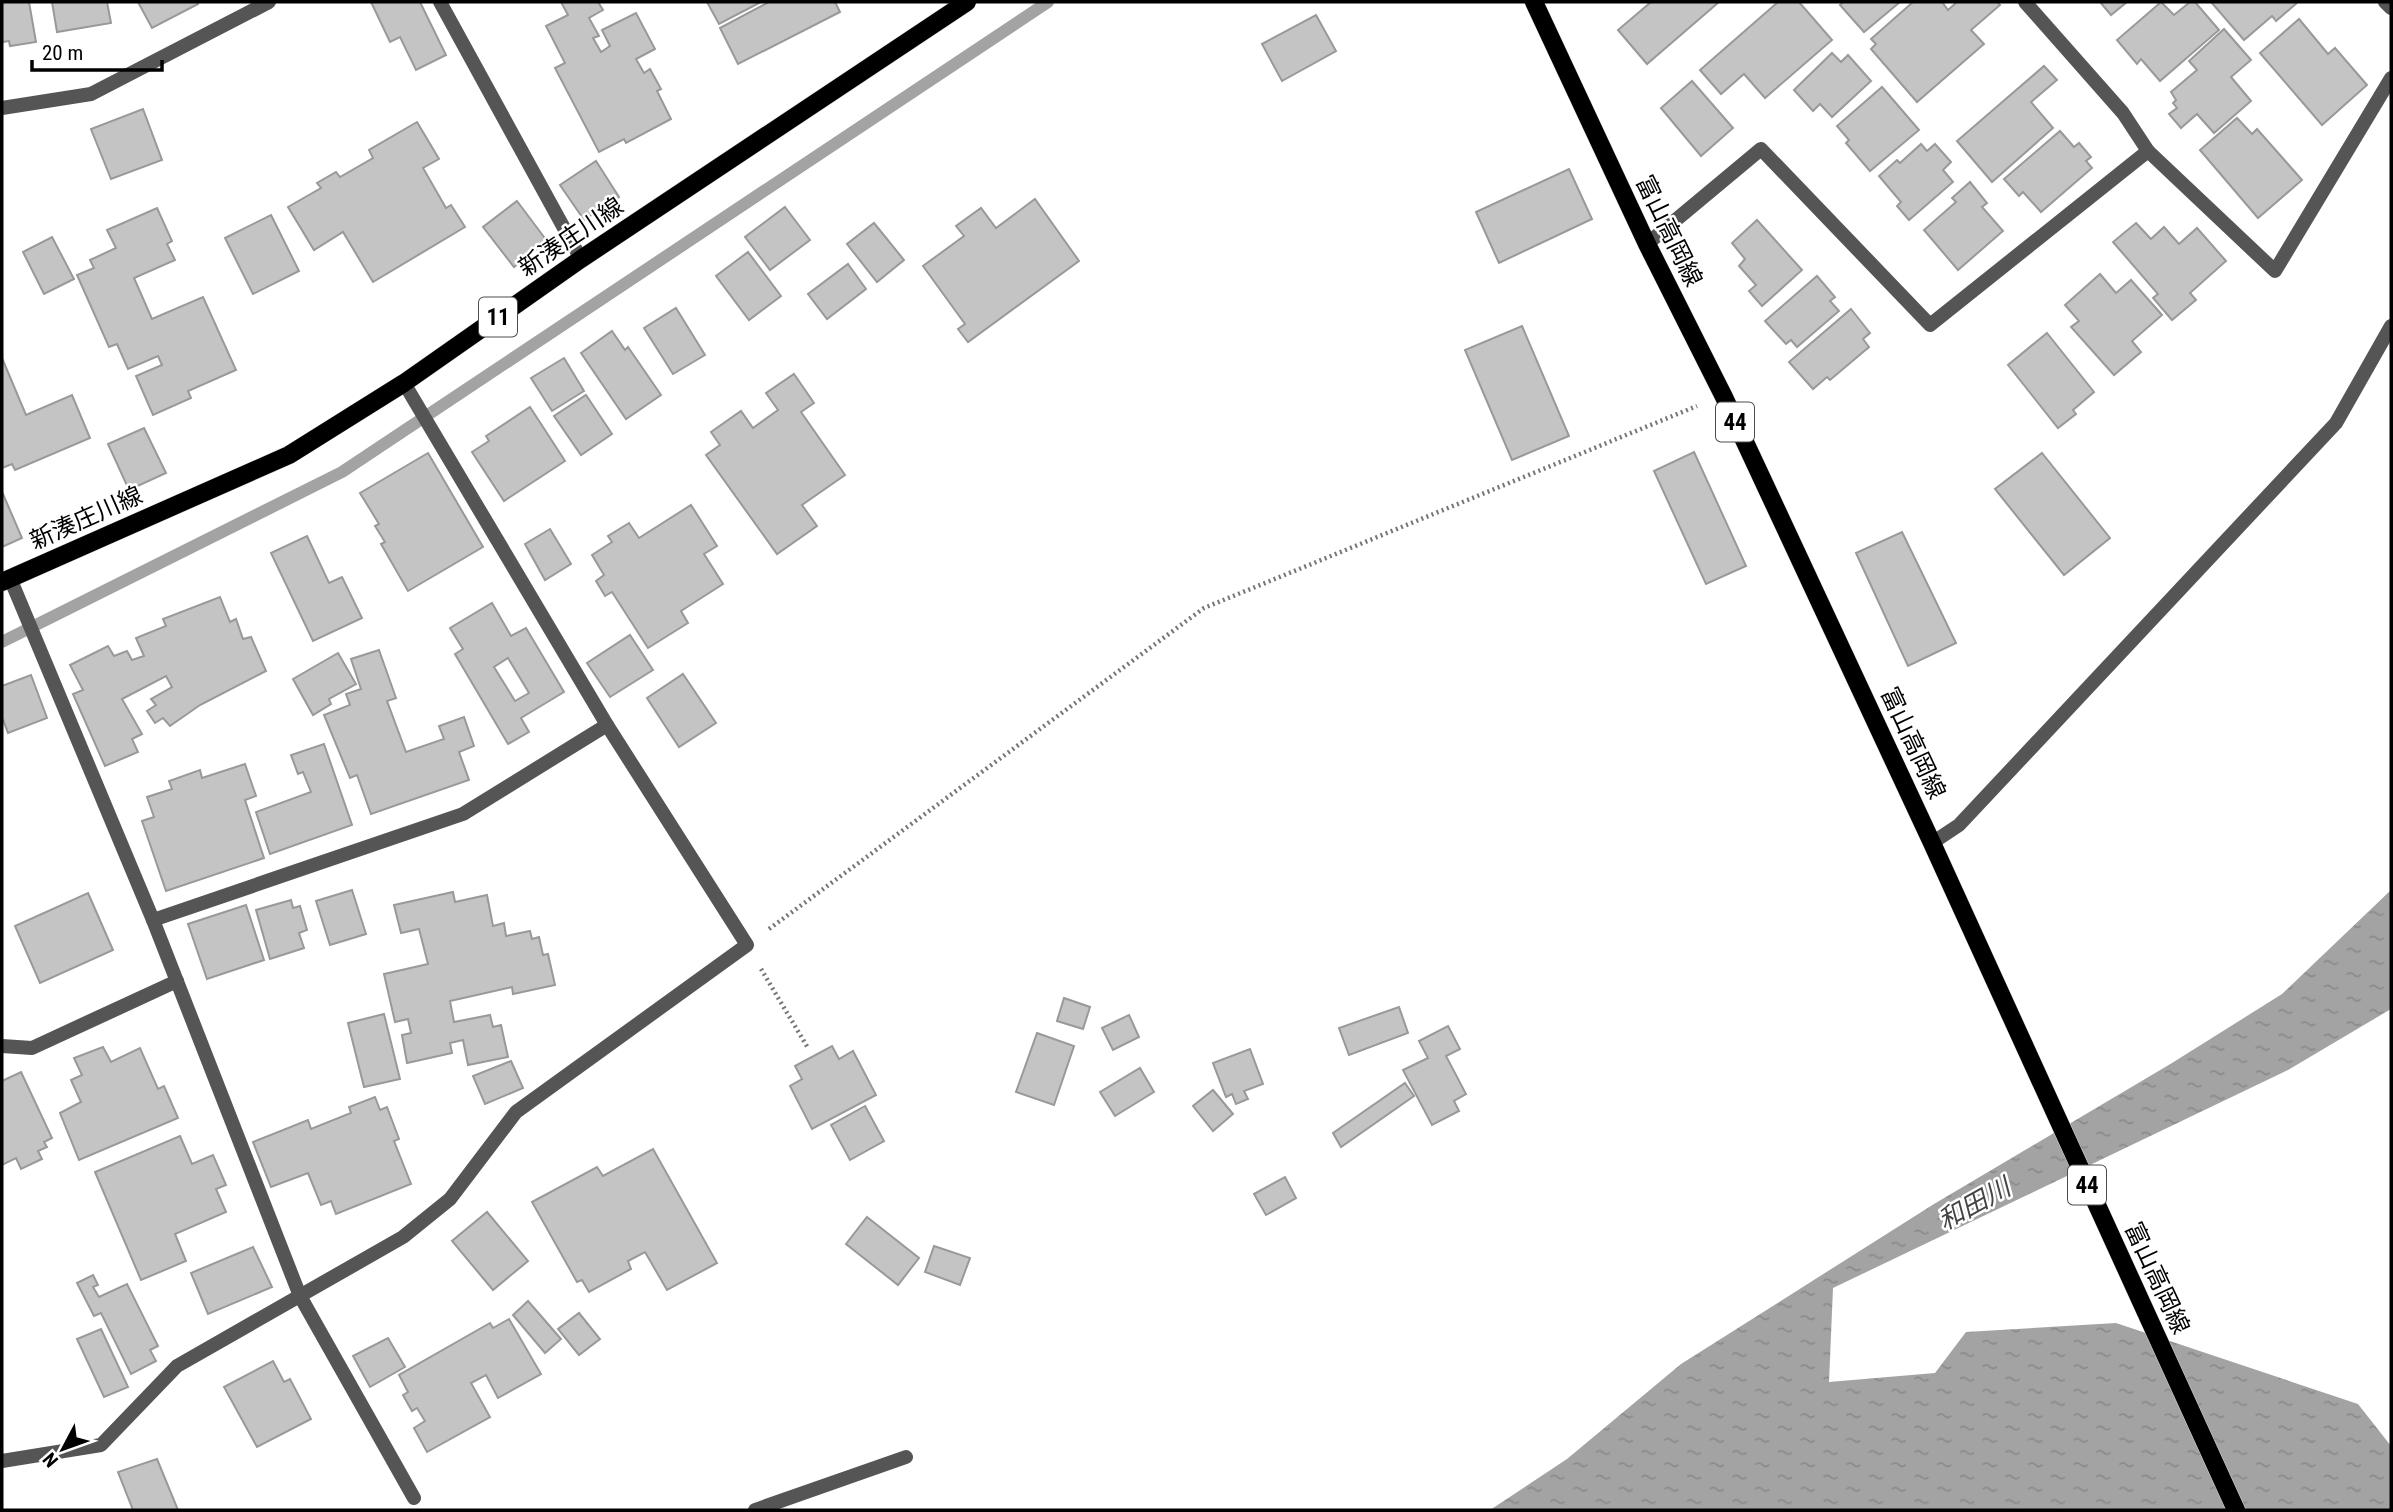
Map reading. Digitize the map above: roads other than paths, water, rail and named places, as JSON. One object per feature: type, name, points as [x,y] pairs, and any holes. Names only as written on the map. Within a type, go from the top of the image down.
[{"type":"main road","name":"新湊庄川線","points":[[6,580],[289,455],[404,383],[581,259],[967,2]]},
{"type":"main road","name":"富山高岡線","points":[[1535,2],[1647,244],[1724,397],[1936,851],[2236,1510]]},
{"type":"street","points":[[2,108],[91,94],[269,2]]},
{"type":"street","points":[[440,2],[581,259]]},
{"type":"street","points":[[2025,2],[2123,113],[2148,151],[2275,271],[2391,78]]},
{"type":"street","points":[[2385,2],[2391,8]]},
{"type":"street","points":[[1647,244],[1761,149],[1930,324],[2148,151]]},
{"type":"street","points":[[1936,851],[2336,423],[2391,326]]},
{"type":"street","points":[[2,1461],[102,1445],[177,1366],[402,1237],[450,1199],[516,1112],[747,945],[607,725],[404,383]]},
{"type":"street","points":[[6,580],[153,920],[300,1296],[414,1498]]},
{"type":"street","points":[[153,920],[463,814],[607,725]]},
{"type":"street","points":[[2,1046],[32,1048],[177,981]]},
{"type":"street","points":[[755,1510],[906,1457]]},
{"type":"water","name":"和田川","points":[[2391,890],[2391,1009],[2288,1070],[1833,1288],[1829,1382],[1935,1373],[1966,1332],[2116,1323],[2358,1404],[2391,1446],[2391,1510],[1490,1510],[1567,1459],[1681,1364],[1934,1204],[2172,1063],[2282,994]]},
{"type":"waterway","points":[[2,642],[342,472],[1048,2]]}]
